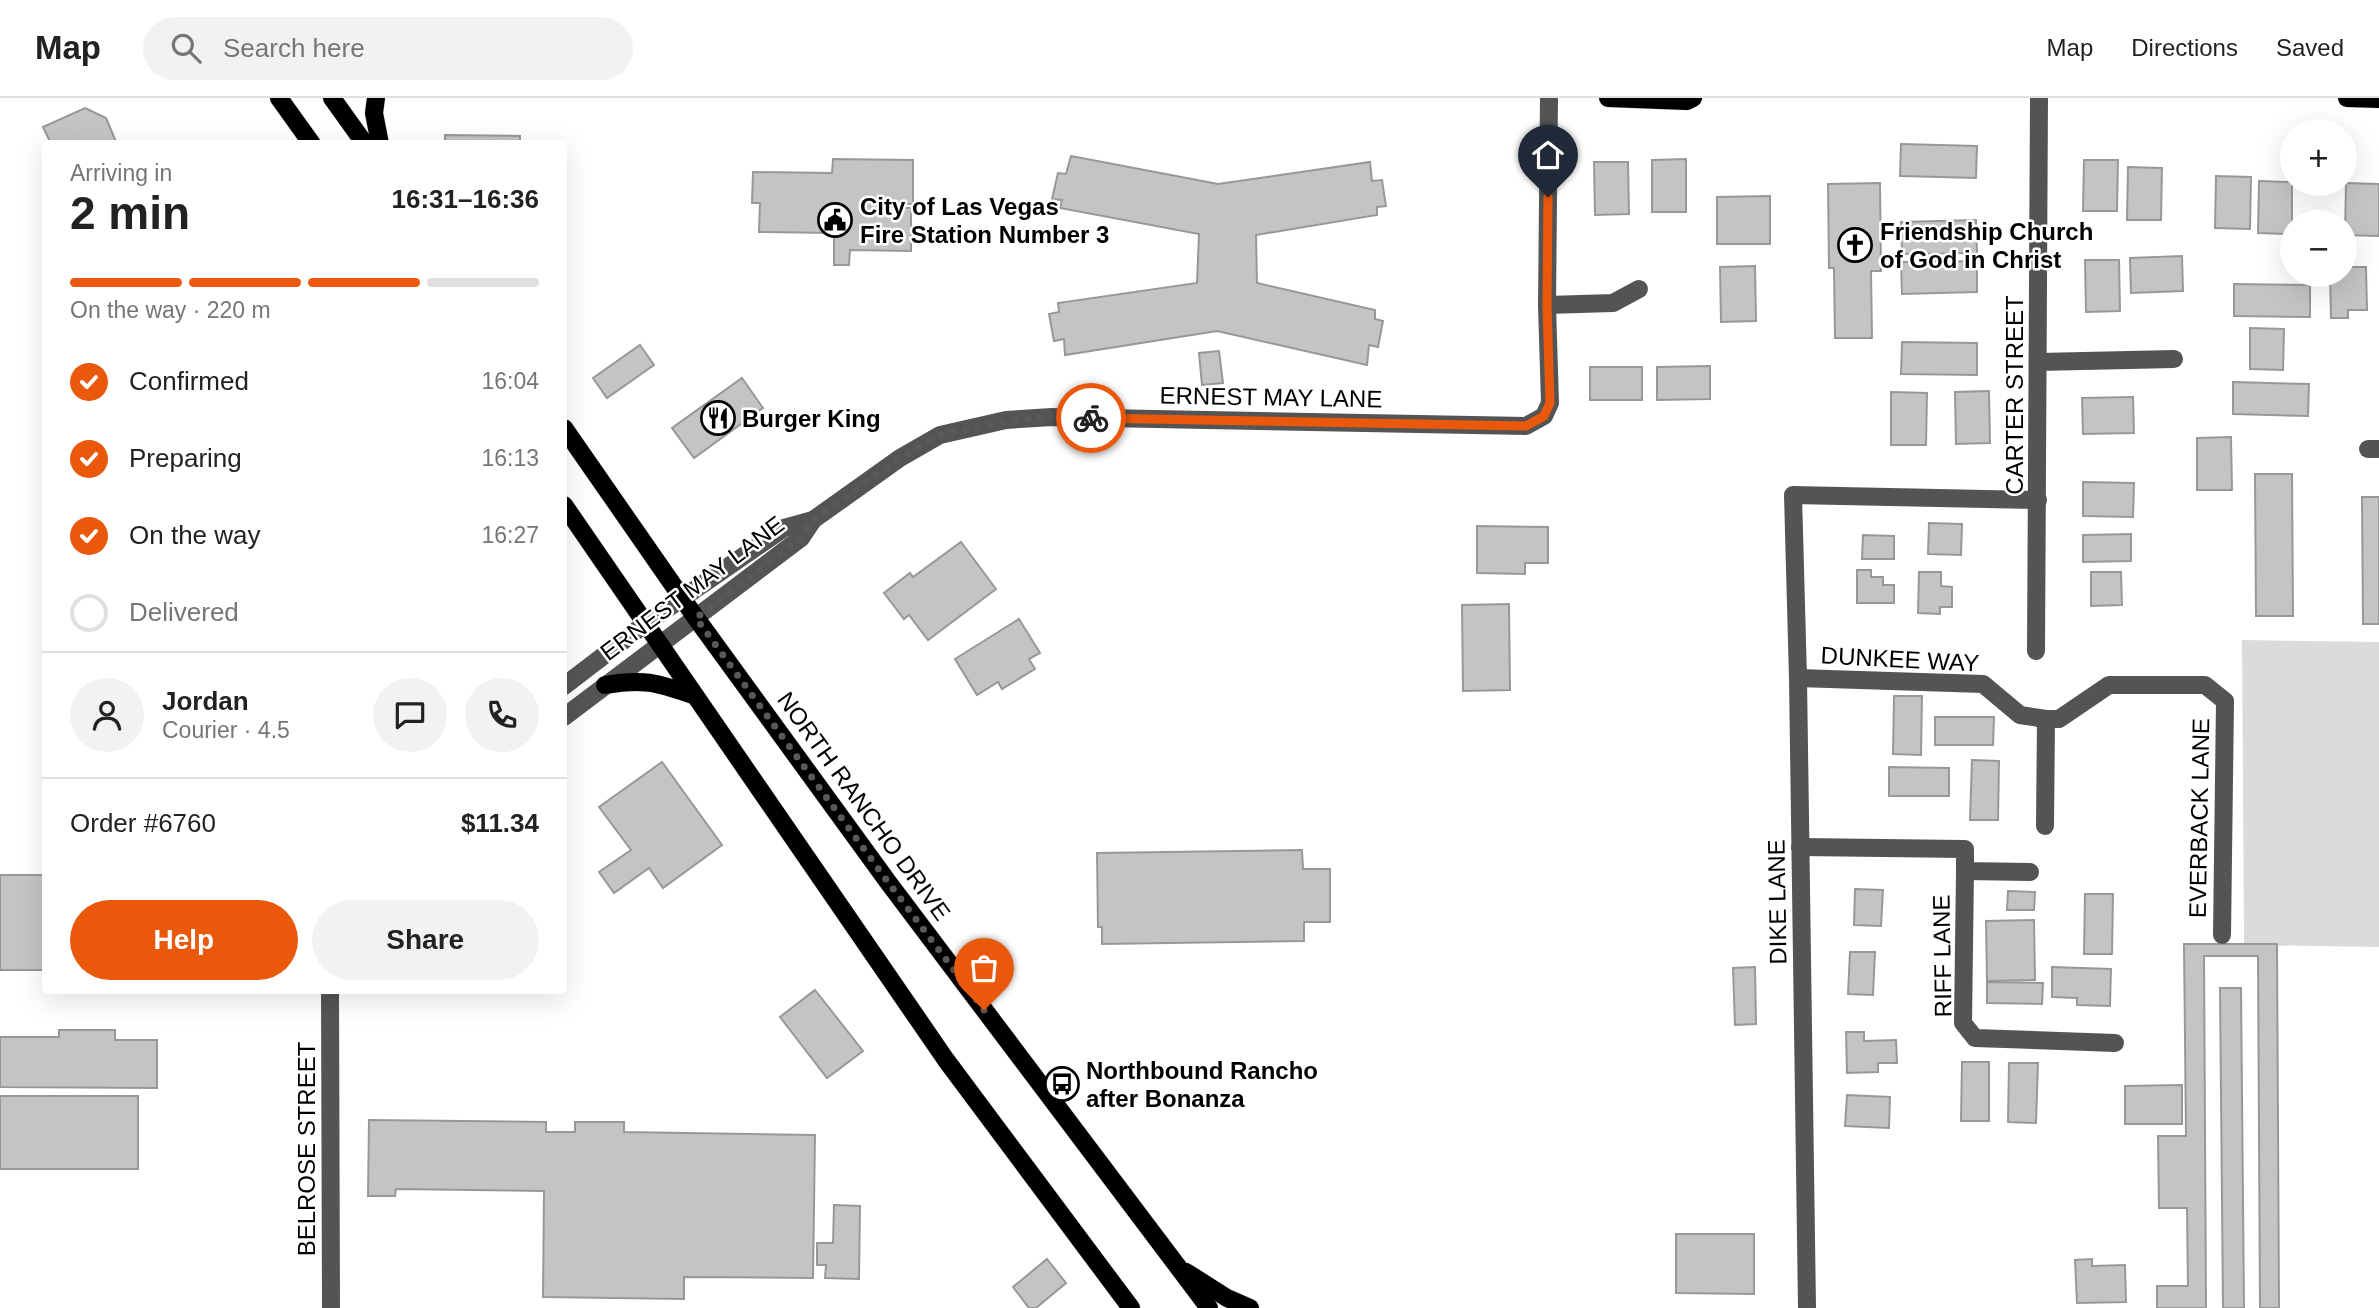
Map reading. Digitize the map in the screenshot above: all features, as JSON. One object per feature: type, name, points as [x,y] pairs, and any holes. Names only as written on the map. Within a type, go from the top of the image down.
[{"type":"main road","points":[[279,98],[309,140]]},
{"type":"main road","points":[[332,98],[362,140]]},
{"type":"main road","points":[[376,98],[374,113],[379,140]]},
{"type":"main road","points":[[1608,98],[1687,101],[1693,98]]},
{"type":"main road","points":[[2347,98],[2379,99]]},
{"type":"main road","name":"NORTH RANCHO DRIVE","points":[[567,432],[696,618],[888,882],[1209,1308]]},
{"type":"main road","points":[[567,509],[946,1060],[1131,1308]]},
{"type":"main road","points":[[605,685],[631,680],[646,681],[693,695]]},
{"type":"main road","points":[[1176,1266],[1227,1298],[1250,1308]]},
{"type":"street","points":[[1549,98],[1547,305],[1613,303],[1639,289]]},
{"type":"street","name":"CARTER STREET","points":[[2036,651],[2039,98]]},
{"type":"street","name":"ERNEST MAY LANE","points":[[567,715],[801,538],[813,520],[900,458],[940,435],[1006,421],[1052,417],[1526,426],[1544,416],[1550,403],[1547,305]]},
{"type":"street","points":[[2038,362],[2174,359]]},
{"type":"street","name":"DIKE LANE","points":[[1807,1308],[1793,495],[2038,500]]},
{"type":"street","name":"ERNEST MAY LANE","points":[[567,684],[645,624],[783,527],[813,520]]},
{"type":"street","name":"DUNKEE WAY","points":[[1798,678],[1983,684],[2021,715],[2046,719]]},
{"type":"street","name":"EVERBACK LANE","points":[[2046,719],[2059,719],[2109,685],[2205,685],[2225,701],[2222,935]]},
{"type":"street","points":[[2045,826],[2046,719]]},
{"type":"street","points":[[1800,847],[1965,849],[1965,871],[2030,872]]},
{"type":"street","name":"RIFF LANE","points":[[1965,871],[1963,1023],[1975,1038],[2115,1042]]},
{"type":"street","name":"BELROSE STREET","points":[[330,994],[331,1308]]},
{"type":"shaded area","points":[[2242,640],[2379,642],[2379,947],[2244,945]]},
{"type":"building","points":[[85,108],[106,118],[115,140],[49,140],[43,127]]},
{"type":"building","points":[[445,135],[520,136],[520,140],[445,140]]},
{"type":"building","points":[[1901,144],[1977,146],[1976,178],[1900,176]]},
{"type":"building","points":[[1071,156],[1218,184],[1370,162],[1372,181],[1382,180],[1386,206],[1377,207],[1377,215],[1256,235],[1257,283],[1375,310],[1375,319],[1383,321],[1378,347],[1369,345],[1367,365],[1217,331],[1065,355],[1064,339],[1054,341],[1049,314],[1059,312],[1058,303],[1197,283],[1199,234],[1060,208],[1062,200],[1052,199],[1058,173],[1066,174]]},
{"type":"building","name":"City of Las Vegas Fire Station Number 3","points":[[833,159],[913,160],[913,204],[879,203],[879,207],[911,208],[911,251],[850,250],[849,265],[834,265],[834,233],[759,232],[760,203],[752,203],[753,172],[832,173]]},
{"type":"building","points":[[1686,159],[1686,212],[1652,212],[1652,160]]},
{"type":"building","points":[[2084,160],[2118,160],[2117,211],[2083,211]]},
{"type":"building","points":[[1594,162],[1628,162],[1629,214],[1595,215]]},
{"type":"building","points":[[2128,167],[2162,168],[2161,220],[2127,220]]},
{"type":"building","points":[[2216,176],[2251,177],[2250,229],[2215,228]]},
{"type":"building","points":[[2259,181],[2280,182],[2280,196],[2292,196],[2292,210],[2280,210],[2280,234],[2258,233]]},
{"type":"building","name":"Friendship Church of God in Christ","points":[[1880,183],[1881,271],[1871,271],[1872,338],[1835,338],[1834,268],[1829,268],[1828,184]]},
{"type":"building","points":[[2357,183],[2379,184],[2379,236],[2357,235],[2357,210],[2345,210],[2346,196],[2357,196]]},
{"type":"building","points":[[1770,196],[1770,244],[1717,244],[1717,197]]},
{"type":"building","points":[[1976,220],[1977,253],[1902,254],[1901,222]]},
{"type":"building","points":[[2182,256],[2183,291],[2131,293],[2130,258]]},
{"type":"building","points":[[2085,260],[2119,260],[2120,311],[2086,312]]},
{"type":"building","points":[[1977,261],[1977,292],[1902,294],[1901,262]]},
{"type":"building","points":[[1755,266],[1756,321],[1721,322],[1720,267]]},
{"type":"building","points":[[2357,267],[2366,267],[2367,310],[2348,310],[2348,318],[2331,318],[2330,287],[2357,287]]},
{"type":"building","points":[[2234,284],[2310,287],[2310,317],[2234,316]]},
{"type":"building","points":[[2250,328],[2284,329],[2283,370],[2250,369]]},
{"type":"building","points":[[1902,342],[1977,343],[1977,375],[1901,374]]},
{"type":"building","points":[[640,345],[654,365],[607,398],[593,378]]},
{"type":"building","points":[[1219,351],[1223,383],[1202,385],[1199,353]]},
{"type":"building","points":[[1710,366],[1710,399],[1657,400],[1657,367]]},
{"type":"building","points":[[1590,367],[1642,367],[1642,400],[1590,400]]},
{"type":"building","name":"Burger King","points":[[742,378],[763,408],[694,458],[672,428]]},
{"type":"building","points":[[2233,382],[2309,384],[2308,416],[2233,414]]},
{"type":"building","points":[[1989,391],[1990,443],[1956,444],[1955,392]]},
{"type":"building","points":[[1891,392],[1927,393],[1926,445],[1891,445]]},
{"type":"building","points":[[2133,397],[2134,433],[2083,434],[2082,398]]},
{"type":"building","points":[[2231,437],[2232,490],[2197,490],[2197,438]]},
{"type":"building","points":[[2255,474],[2292,474],[2293,616],[2256,616]]},
{"type":"building","points":[[2083,482],[2134,483],[2133,517],[2083,516]]},
{"type":"building","points":[[2362,497],[2379,497],[2379,624],[2363,624]]},
{"type":"building","points":[[1929,523],[1962,524],[1961,555],[1928,554]]},
{"type":"building","points":[[1477,526],[1548,527],[1548,563],[1525,563],[1525,574],[1477,573]]},
{"type":"building","points":[[2131,534],[2131,561],[2083,562],[2083,535]]},
{"type":"building","points":[[1863,535],[1894,536],[1894,559],[1862,559]]},
{"type":"building","points":[[961,542],[996,589],[928,640],[909,615],[904,619],[884,593],[910,573],[913,577]]},
{"type":"building","points":[[1857,570],[1871,570],[1871,577],[1883,577],[1883,585],[1894,585],[1894,603],[1857,603]]},
{"type":"building","points":[[1919,572],[1941,572],[1941,586],[1952,587],[1952,607],[1940,607],[1940,614],[1918,613]]},
{"type":"building","points":[[2091,572],[2121,572],[2122,605],[2091,606]]},
{"type":"building","points":[[1509,604],[1510,690],[1463,691],[1462,605]]},
{"type":"building","points":[[1019,619],[1040,653],[1029,659],[1035,669],[1002,689],[998,682],[977,695],[955,659]]},
{"type":"building","points":[[1894,696],[1922,696],[1921,755],[1893,754]]},
{"type":"building","points":[[1935,717],[1994,717],[1993,745],[1935,745]]},
{"type":"building","points":[[1972,760],[1999,761],[1998,820],[1970,820]]},
{"type":"building","points":[[662,762],[722,845],[663,888],[649,868],[614,893],[599,872],[631,850],[599,807]]},
{"type":"building","points":[[1889,767],[1949,768],[1949,796],[1889,796]]},
{"type":"building","points":[[1302,850],[1303,869],[1330,869],[1330,922],[1304,922],[1304,941],[1102,944],[1102,927],[1098,927],[1097,853]]},
{"type":"building","points":[[0,875],[42,875],[42,970],[0,970]]},
{"type":"building","points":[[1855,889],[1883,890],[1881,926],[1854,925]]},
{"type":"building","points":[[2008,891],[2035,892],[2034,910],[2007,910]]},
{"type":"building","points":[[2085,894],[2113,894],[2112,954],[2084,954]]},
{"type":"building","points":[[2034,920],[2035,980],[1987,981],[1986,921]]},
{"type":"building","points":[[2184,944],[2277,944],[2279,1308],[2260,1308],[2258,956],[2204,956],[2206,1308],[2157,1308],[2157,1286],[2188,1286],[2187,1208],[2159,1208],[2158,1136],[2186,1136]]},
{"type":"building","points":[[1850,952],[1875,952],[1873,995],[1848,994]]},
{"type":"building","points":[[1755,967],[1756,1024],[1735,1025],[1733,968]]},
{"type":"building","points":[[2052,967],[2111,969],[2110,1006],[2077,1005],[2077,998],[2052,997]]},
{"type":"building","points":[[1987,982],[2043,983],[2042,1004],[1987,1003]]},
{"type":"building","points":[[2220,988],[2241,988],[2244,1308],[2223,1308]]},
{"type":"building","points":[[815,990],[863,1051],[827,1078],[780,1017]]},
{"type":"building","points":[[59,1030],[115,1030],[115,1040],[157,1040],[157,1088],[0,1087],[0,1037],[59,1037]]},
{"type":"building","points":[[1846,1032],[1864,1032],[1864,1041],[1896,1040],[1897,1063],[1878,1063],[1878,1072],[1847,1073]]},
{"type":"building","points":[[1962,1062],[1989,1062],[1989,1121],[1961,1121]]},
{"type":"building","points":[[2009,1063],[2038,1063],[2036,1123],[2008,1122]]},
{"type":"building","points":[[2182,1085],[2182,1124],[2125,1124],[2125,1086]]},
{"type":"building","points":[[1847,1095],[1890,1097],[1889,1128],[1845,1126]]},
{"type":"building","points":[[0,1096],[138,1096],[138,1169],[0,1169]]},
{"type":"building","points":[[369,1120],[546,1122],[546,1132],[575,1132],[575,1122],[624,1122],[624,1132],[815,1135],[813,1278],[684,1277],[684,1299],[543,1297],[544,1191],[396,1189],[395,1196],[368,1196]]},
{"type":"building","points":[[834,1205],[860,1206],[859,1279],[825,1278],[826,1265],[817,1265],[817,1243],[833,1243]]},
{"type":"building","points":[[1676,1234],[1754,1234],[1754,1294],[1676,1293]]},
{"type":"building","points":[[1047,1259],[1066,1283],[1036,1308],[1029,1308],[1013,1287]]},
{"type":"building","points":[[2092,1259],[2092,1266],[2125,1265],[2126,1302],[2077,1303],[2075,1260]]},
{"type":"way so far","points":[[984,1010],[696,618],[801,538],[813,520],[900,458],[940,435],[1006,421],[1052,417],[1091,418]]},
{"type":"place","name":"City of Las Vegas Fire Station Number 3","points":[[835,220]]},
{"type":"place","name":"Friendship Church of God in Christ","points":[[1855,245]]},
{"type":"place","name":"Burger King","points":[[718,418]]},
{"type":"place","name":"Northbound Rancho after Bonanza","points":[[1062,1084]]},
{"type":"route","points":[[1091,418],[1526,426],[1544,416],[1550,403],[1548,197]]}]
